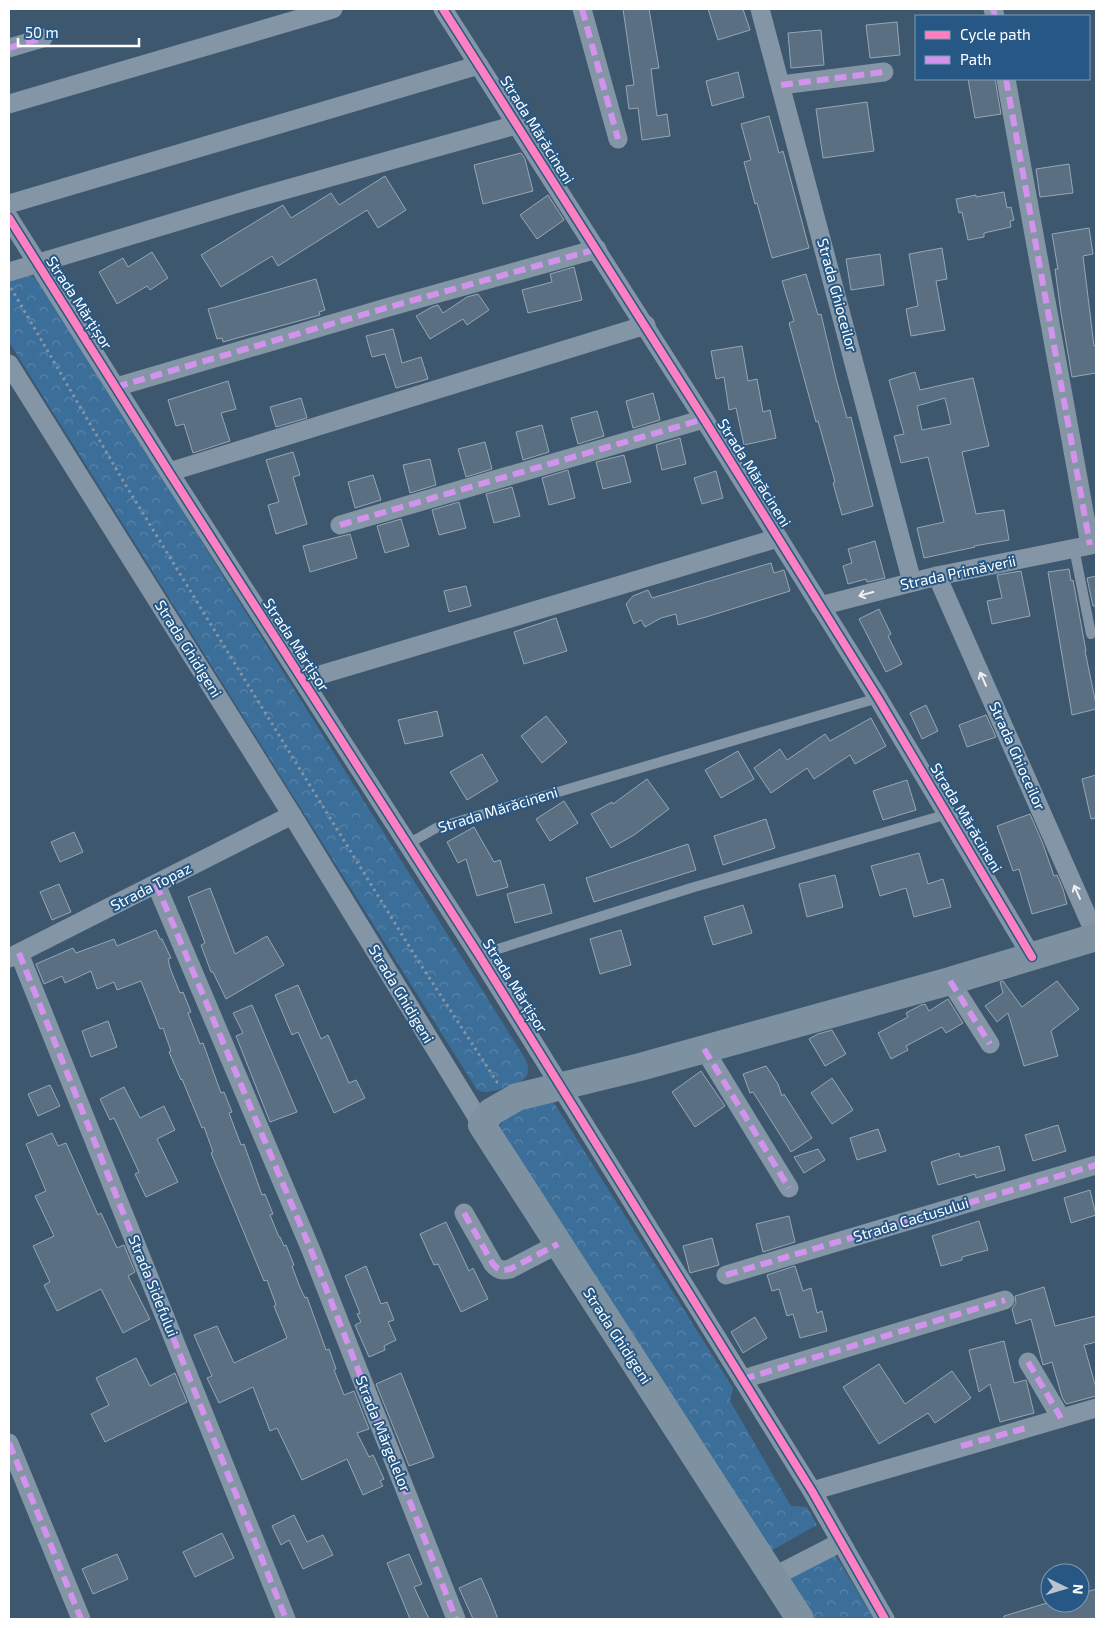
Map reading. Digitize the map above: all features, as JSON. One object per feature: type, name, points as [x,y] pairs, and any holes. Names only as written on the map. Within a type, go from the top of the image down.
[{"type":"street","points":[[9,104],[333,9]]},
{"type":"street","name":"Strada Mărăcineni","points":[[443,9],[704,418],[878,698],[1032,956]]},
{"type":"street","points":[[582,9],[618,139]]},
{"type":"street","name":"Strada Ghioceilor","points":[[760,9],[912,582]]},
{"type":"street","points":[[9,48],[43,38]]},
{"type":"street","points":[[9,204],[480,65]]},
{"type":"street","points":[[781,85],[884,72]]},
{"type":"street","points":[[1006,80],[1087,545]]},
{"type":"street","points":[[9,272],[245,201],[516,125]]},
{"type":"street","name":"Strada Mărțișor","points":[[9,218],[169,472],[479,955],[812,1491],[885,1619]]},
{"type":"street","points":[[116,387],[389,307],[597,249]]},
{"type":"street","points":[[169,472],[646,325]]},
{"type":"street","name":"Strada Ghidigeni","points":[[9,364],[292,815],[482,1125],[800,1619]]},
{"type":"street","points":[[340,525],[704,418]]},
{"type":"street","name":"Strada Mărăcineni","points":[[303,680],[778,538]]},
{"type":"street","name":"Strada Primăverii","points":[[820,606],[938,576],[1087,545]]},
{"type":"street","name":"Strada Ghioceilor","points":[[938,576],[1096,937]]},
{"type":"street","name":"Strada Topaz","points":[[14,955],[292,815]]},
{"type":"street","name":"Strada Mărgelelor","points":[[156,884],[311,1250],[456,1619]]},
{"type":"street","points":[[482,1125],[491,1112],[517,1097],[704,1049],[1096,937]]},
{"type":"street","name":"Strada Sidefului","points":[[14,955],[286,1619]]},
{"type":"street","points":[[950,980],[990,1044]]},
{"type":"street","points":[[704,1049],[789,1188]]},
{"type":"street","name":"Strada Cactusului","points":[[726,1275],[1096,1165]]},
{"type":"street","points":[[464,1213],[493,1264],[503,1270],[510,1269],[558,1244]]},
{"type":"street","points":[[743,1379],[1006,1300]]},
{"type":"street","points":[[1028,1362],[1061,1418]]},
{"type":"street","points":[[812,1491],[1096,1408]]},
{"type":"street","points":[[9,1443],[81,1619]]},
{"type":"street","points":[[773,1577],[841,1542]]},
{"type":"lane","points":[[1087,545],[1091,634]]},
{"type":"lane","name":"Strada Mărăcineni","points":[[408,844],[436,828],[878,698]]},
{"type":"lane","name":"Strada Mărăcineni","points":[[479,955],[690,888],[948,814]]},
{"type":"path","points":[[9,285],[122,479],[417,959],[497,1082],[504,1083],[517,1097]]},
{"type":"green space","points":[[31,275],[38,280],[526,1060],[528,1072],[521,1081],[493,1091],[477,1090],[9,342],[9,280]]},
{"type":"green space","points":[[551,1098],[733,1388],[730,1401],[791,1506],[807,1507],[817,1525],[767,1553],[500,1127],[503,1118]]},
{"type":"green space","points":[[835,1554],[874,1619],[809,1619],[789,1581]]},
{"type":"building","points":[[623,9],[649,9],[659,68],[651,69],[657,116],[667,114],[670,136],[642,140],[638,108],[629,109],[626,86],[634,85]]},
{"type":"building","points":[[708,9],[743,9],[750,30],[718,40]]},
{"type":"building","points":[[897,22],[900,55],[870,58],[866,25]]},
{"type":"building","points":[[821,30],[824,65],[791,68],[788,33]]},
{"type":"building","points":[[738,72],[744,97],[712,106],[706,81]]},
{"type":"building","points":[[968,80],[995,80],[1001,114],[975,118]]},
{"type":"building","points":[[867,102],[874,151],[823,158],[816,109]]},
{"type":"building","points":[[769,116],[779,153],[783,151],[809,248],[772,258],[744,162],[751,160],[741,124]]},
{"type":"building","points":[[521,153],[525,159],[533,191],[483,204],[474,165]]},
{"type":"building","points":[[1069,164],[1073,193],[1040,197],[1036,169]]},
{"type":"building","points":[[385,176],[406,210],[378,228],[367,210],[278,266],[272,256],[221,287],[201,255],[283,205],[291,218],[331,193],[339,205]]},
{"type":"building","points":[[1004,192],[1007,208],[1011,207],[1014,220],[1010,221],[1011,227],[984,233],[984,237],[968,240],[962,212],[959,213],[956,199]]},
{"type":"building","points":[[548,195],[564,220],[537,239],[520,215]]},
{"type":"building","points":[[1089,228],[1093,254],[1083,256],[1094,346],[1096,345],[1096,373],[1072,377],[1061,313],[1055,269],[1058,269],[1052,234]]},
{"type":"building","points":[[942,248],[947,279],[936,281],[945,330],[911,336],[906,309],[918,306],[909,254]]},
{"type":"building","points":[[152,252],[168,278],[150,290],[147,286],[117,304],[99,272],[123,258],[128,267]]},
{"type":"building","points":[[880,254],[884,285],[851,290],[846,259]]},
{"type":"building","points":[[574,267],[582,300],[528,313],[522,290],[552,282],[550,274]]},
{"type":"building","points":[[806,274],[818,315],[821,314],[847,418],[851,417],[873,506],[842,515],[833,483],[835,482],[818,421],[816,422],[789,323],[794,321],[782,281]]},
{"type":"building","points":[[316,279],[325,310],[319,312],[320,315],[223,342],[222,338],[217,339],[208,309]]},
{"type":"building","points":[[478,294],[489,310],[467,325],[463,319],[430,339],[416,316],[438,305],[443,313],[467,297]]},
{"type":"building","points":[[393,329],[402,363],[421,357],[428,379],[396,388],[385,354],[372,357],[366,336]]},
{"type":"building","points":[[742,346],[748,381],[757,379],[763,412],[770,410],[776,438],[744,445],[736,408],[729,410],[724,377],[716,379],[711,351]]},
{"type":"building","points":[[915,372],[920,390],[973,378],[989,446],[962,452],[976,514],[1004,510],[1009,540],[924,558],[917,528],[944,522],[928,457],[901,463],[894,436],[904,434],[889,380]],"holes":[[[945,398],[951,424],[922,430],[917,406]]]},
{"type":"building","points":[[228,381],[236,409],[221,413],[230,441],[193,453],[184,424],[176,426],[168,400]]},
{"type":"building","points":[[653,393],[660,420],[633,428],[626,401]]},
{"type":"building","points":[[301,398],[307,418],[276,427],[270,407]]},
{"type":"building","points":[[597,411],[604,436],[578,444],[571,418]]},
{"type":"building","points":[[542,425],[549,452],[523,460],[516,432]]},
{"type":"building","points":[[680,438],[686,464],[662,470],[656,445]]},
{"type":"building","points":[[485,442],[492,469],[466,477],[458,449]]},
{"type":"building","points":[[293,452],[300,475],[293,477],[307,524],[276,534],[268,505],[279,502],[266,460]]},
{"type":"building","points":[[624,455],[631,482],[603,489],[596,462]]},
{"type":"building","points":[[430,459],[436,485],[410,493],[403,465]]},
{"type":"building","points":[[568,470],[575,498],[549,505],[542,478]]},
{"type":"building","points":[[716,471],[723,498],[702,504],[694,478]]},
{"type":"building","points":[[373,475],[381,500],[355,508],[348,482]]},
{"type":"building","points":[[512,487],[520,516],[494,523],[486,494]]},
{"type":"building","points":[[459,502],[466,528],[439,535],[432,510]]},
{"type":"building","points":[[401,519],[409,546],[385,553],[377,526]]},
{"type":"building","points":[[350,534],[357,558],[310,572],[303,546]]},
{"type":"building","points":[[875,541],[885,578],[867,582],[866,579],[848,584],[843,566],[852,563],[848,549]]},
{"type":"building","points":[[771,563],[774,573],[784,570],[790,591],[678,625],[676,614],[661,618],[645,627],[641,620],[634,624],[626,604],[633,596],[648,590],[652,598]]},
{"type":"building","points":[[1069,569],[1071,581],[1073,580],[1096,704],[1096,709],[1072,715],[1048,572]]},
{"type":"building","points":[[1021,571],[1030,616],[992,624],[987,601],[1002,598],[997,575]]},
{"type":"building","points":[[1096,576],[1096,606],[1093,606],[1087,578]]},
{"type":"building","points":[[466,586],[471,606],[449,612],[444,591]]},
{"type":"building","points":[[879,609],[891,634],[888,636],[902,664],[886,672],[859,619]]},
{"type":"building","points":[[556,618],[567,651],[524,664],[514,632]]},
{"type":"building","points":[[926,705],[938,731],[922,739],[910,713]]},
{"type":"building","points":[[437,711],[443,736],[405,744],[398,720]]},
{"type":"building","points":[[986,715],[996,737],[967,747],[959,725]]},
{"type":"building","points":[[546,716],[567,742],[542,763],[521,736]]},
{"type":"building","points":[[871,718],[886,746],[855,764],[850,755],[814,779],[807,768],[771,793],[754,768],[780,749],[787,760],[825,734],[830,741]]},
{"type":"building","points":[[738,751],[754,779],[721,798],[705,770]]},
{"type":"building","points":[[482,754],[498,781],[467,800],[450,772]]},
{"type":"building","points":[[1096,775],[1096,818],[1091,819],[1082,779]]},
{"type":"building","points":[[647,779],[669,809],[634,835],[611,848],[591,814],[612,802],[613,804]]},
{"type":"building","points":[[907,780],[916,810],[883,820],[873,791]]},
{"type":"building","points":[[564,801],[578,823],[550,841],[536,819]]},
{"type":"building","points":[[1030,814],[1054,876],[1057,875],[1063,889],[1067,904],[1032,914],[1019,869],[1013,871],[997,826]]},
{"type":"building","points":[[766,819],[775,848],[723,865],[714,836]]},
{"type":"building","points":[[474,827],[494,862],[500,860],[508,887],[477,896],[466,859],[458,863],[447,842]]},
{"type":"building","points":[[74,832],[83,852],[60,862],[51,842]]},
{"type":"building","points":[[688,844],[696,870],[594,902],[586,878]]},
{"type":"building","points":[[919,853],[928,884],[943,879],[951,907],[914,917],[906,888],[880,896],[871,866]]},
{"type":"building","points":[[835,875],[843,907],[807,917],[799,884]]},
{"type":"building","points":[[59,884],[71,912],[52,920],[40,892]]},
{"type":"building","points":[[544,884],[552,913],[515,923],[507,894]]},
{"type":"building","points":[[210,888],[235,954],[267,936],[284,965],[226,999],[213,972],[211,972],[201,945],[205,943],[188,897]]},
{"type":"building","points":[[743,905],[752,933],[713,945],[704,917]]},
{"type":"building","points":[[156,930],[171,958],[168,959],[170,968],[180,993],[183,992],[191,1012],[188,1013],[200,1044],[203,1043],[221,1093],[224,1092],[232,1112],[229,1113],[241,1145],[244,1144],[262,1195],[265,1194],[273,1214],[270,1215],[279,1237],[284,1246],[286,1245],[299,1285],[305,1298],[307,1297],[326,1350],[329,1349],[336,1369],[334,1370],[344,1395],[354,1391],[369,1429],[357,1433],[369,1457],[373,1455],[384,1479],[380,1481],[383,1486],[363,1495],[347,1459],[302,1480],[277,1428],[270,1431],[253,1387],[219,1403],[207,1378],[212,1376],[194,1335],[217,1326],[234,1363],[287,1338],[274,1306],[276,1305],[267,1280],[264,1281],[211,1153],[213,1152],[204,1127],[202,1128],[181,1080],[169,1052],[171,1051],[163,1028],[160,1029],[141,981],[117,990],[114,982],[97,989],[91,971],[65,983],[62,976],[44,984],[36,964],[73,948],[76,953],[114,939],[117,946]]},
{"type":"building","points":[[621,930],[631,965],[600,974],[590,939]]},
{"type":"building","points":[[1003,981],[1022,1007],[1057,981],[1079,1009],[1051,1031],[1058,1056],[1024,1066],[1008,1013],[997,1022],[985,1006],[1003,993],[1000,982]]},
{"type":"building","points":[[298,985],[321,1039],[328,1035],[349,1083],[356,1080],[365,1098],[334,1113],[298,1032],[292,1035],[275,995]]},
{"type":"building","points":[[948,999],[963,1023],[946,1033],[942,1027],[906,1046],[908,1050],[891,1059],[878,1033],[908,1017],[906,1013],[921,1005],[925,1004],[929,1011]]},
{"type":"building","points":[[252,1005],[297,1112],[270,1122],[236,1036],[243,1033],[233,1013]]},
{"type":"building","points":[[108,1021],[117,1047],[91,1057],[82,1031]]},
{"type":"building","points":[[832,1030],[846,1054],[825,1066],[809,1039]]},
{"type":"building","points":[[766,1066],[778,1084],[782,1096],[784,1094],[812,1138],[791,1152],[753,1092],[750,1093],[743,1074]]},
{"type":"building","points":[[701,1071],[725,1106],[695,1127],[672,1092]]},
{"type":"building","points":[[832,1078],[853,1110],[832,1124],[811,1093]]},
{"type":"building","points":[[50,1085],[60,1106],[38,1116],[28,1094]]},
{"type":"building","points":[[124,1087],[140,1118],[164,1106],[175,1130],[157,1139],[178,1182],[146,1197],[135,1174],[139,1172],[114,1118],[110,1120],[100,1099]]},
{"type":"building","points":[[1058,1125],[1066,1151],[1033,1161],[1025,1135]]},
{"type":"building","points":[[878,1129],[886,1151],[857,1160],[850,1138]]},
{"type":"building","points":[[52,1133],[58,1146],[66,1143],[98,1215],[101,1213],[117,1248],[124,1245],[135,1272],[128,1276],[150,1319],[123,1333],[101,1289],[57,1311],[44,1285],[50,1282],[33,1246],[54,1236],[35,1196],[46,1191],[26,1144]]},
{"type":"building","points":[[999,1146],[1005,1170],[976,1178],[975,1174],[938,1185],[931,1162],[959,1153],[960,1157]]},
{"type":"building","points":[[818,1149],[825,1160],[804,1173],[794,1157]]},
{"type":"building","points":[[1090,1190],[1096,1215],[1071,1223],[1064,1198]]},
{"type":"building","points":[[789,1216],[795,1242],[763,1252],[756,1224]]},
{"type":"building","points":[[979,1221],[988,1250],[962,1257],[962,1260],[941,1266],[932,1236]]},
{"type":"building","points":[[446,1222],[469,1271],[473,1268],[488,1299],[461,1312],[438,1264],[434,1265],[420,1234]]},
{"type":"building","points":[[712,1238],[719,1265],[690,1273],[683,1246]]},
{"type":"building","points":[[366,1266],[381,1304],[387,1302],[394,1320],[388,1322],[396,1340],[384,1346],[385,1350],[369,1357],[355,1325],[361,1322],[357,1314],[360,1313],[345,1276]]},
{"type":"building","points":[[795,1266],[803,1291],[811,1288],[817,1313],[822,1311],[827,1331],[800,1338],[793,1314],[787,1316],[779,1289],[772,1291],[767,1275]]},
{"type":"building","points":[[1044,1287],[1055,1326],[1096,1316],[1096,1342],[1084,1345],[1096,1388],[1096,1396],[1066,1404],[1062,1397],[1052,1362],[1043,1365],[1031,1319],[1016,1324],[1012,1309],[1016,1303],[1015,1296]]},
{"type":"building","points":[[755,1317],[767,1338],[743,1353],[731,1332]]},
{"type":"building","points":[[1004,1341],[1014,1383],[1026,1380],[1034,1413],[1000,1422],[990,1384],[979,1392],[969,1350]]},
{"type":"building","points":[[136,1358],[150,1386],[175,1373],[187,1402],[105,1442],[91,1414],[109,1405],[96,1378]]},
{"type":"building","points":[[879,1364],[905,1404],[952,1371],[971,1398],[935,1423],[928,1413],[879,1444],[843,1387]]},
{"type":"building","points":[[401,1373],[434,1457],[409,1466],[376,1384]]},
{"type":"building","points":[[294,1515],[307,1542],[323,1535],[333,1555],[303,1569],[289,1540],[281,1545],[272,1526]]},
{"type":"building","points":[[222,1533],[234,1558],[195,1577],[183,1552]]},
{"type":"building","points":[[117,1554],[128,1579],[93,1594],[82,1569]]},
{"type":"building","points":[[409,1554],[422,1584],[414,1587],[429,1619],[410,1619],[387,1563]]},
{"type":"building","points":[[481,1578],[498,1619],[473,1619],[459,1588]]},
{"type":"building","points":[[1096,1589],[1096,1619],[1004,1619],[1004,1616],[1040,1605],[1040,1613],[1090,1613],[1090,1591]]},
{"type":"marked path","points":[[582,9],[618,139]]},
{"type":"marked path","points":[[993,9],[995,15]]},
{"type":"marked path","points":[[9,48],[43,38]]},
{"type":"marked path","points":[[781,85],[884,72]]},
{"type":"marked path","points":[[1006,80],[1090,545]]},
{"type":"marked path","points":[[116,387],[389,307],[597,249]]},
{"type":"marked path","points":[[340,525],[704,419]]},
{"type":"marked path","points":[[156,884],[311,1250],[456,1619]]},
{"type":"marked path","points":[[19,953],[286,1619]]},
{"type":"marked path","points":[[950,981],[990,1044]]},
{"type":"marked path","points":[[704,1049],[789,1188]]},
{"type":"marked path","points":[[726,1275],[1096,1165]]},
{"type":"marked path","points":[[464,1213],[493,1264],[500,1270],[510,1269],[558,1244]]},
{"type":"marked path","points":[[743,1379],[1005,1300]]},
{"type":"marked path","points":[[1028,1362],[1061,1418]]},
{"type":"marked path","points":[[961,1446],[1026,1428]]},
{"type":"marked path","points":[[9,1443],[81,1619]]},
{"type":"cycle path","points":[[443,9],[704,419],[878,698],[1032,957]]},
{"type":"cycle path","points":[[9,218],[169,472],[479,955],[812,1491],[885,1619]]}]
